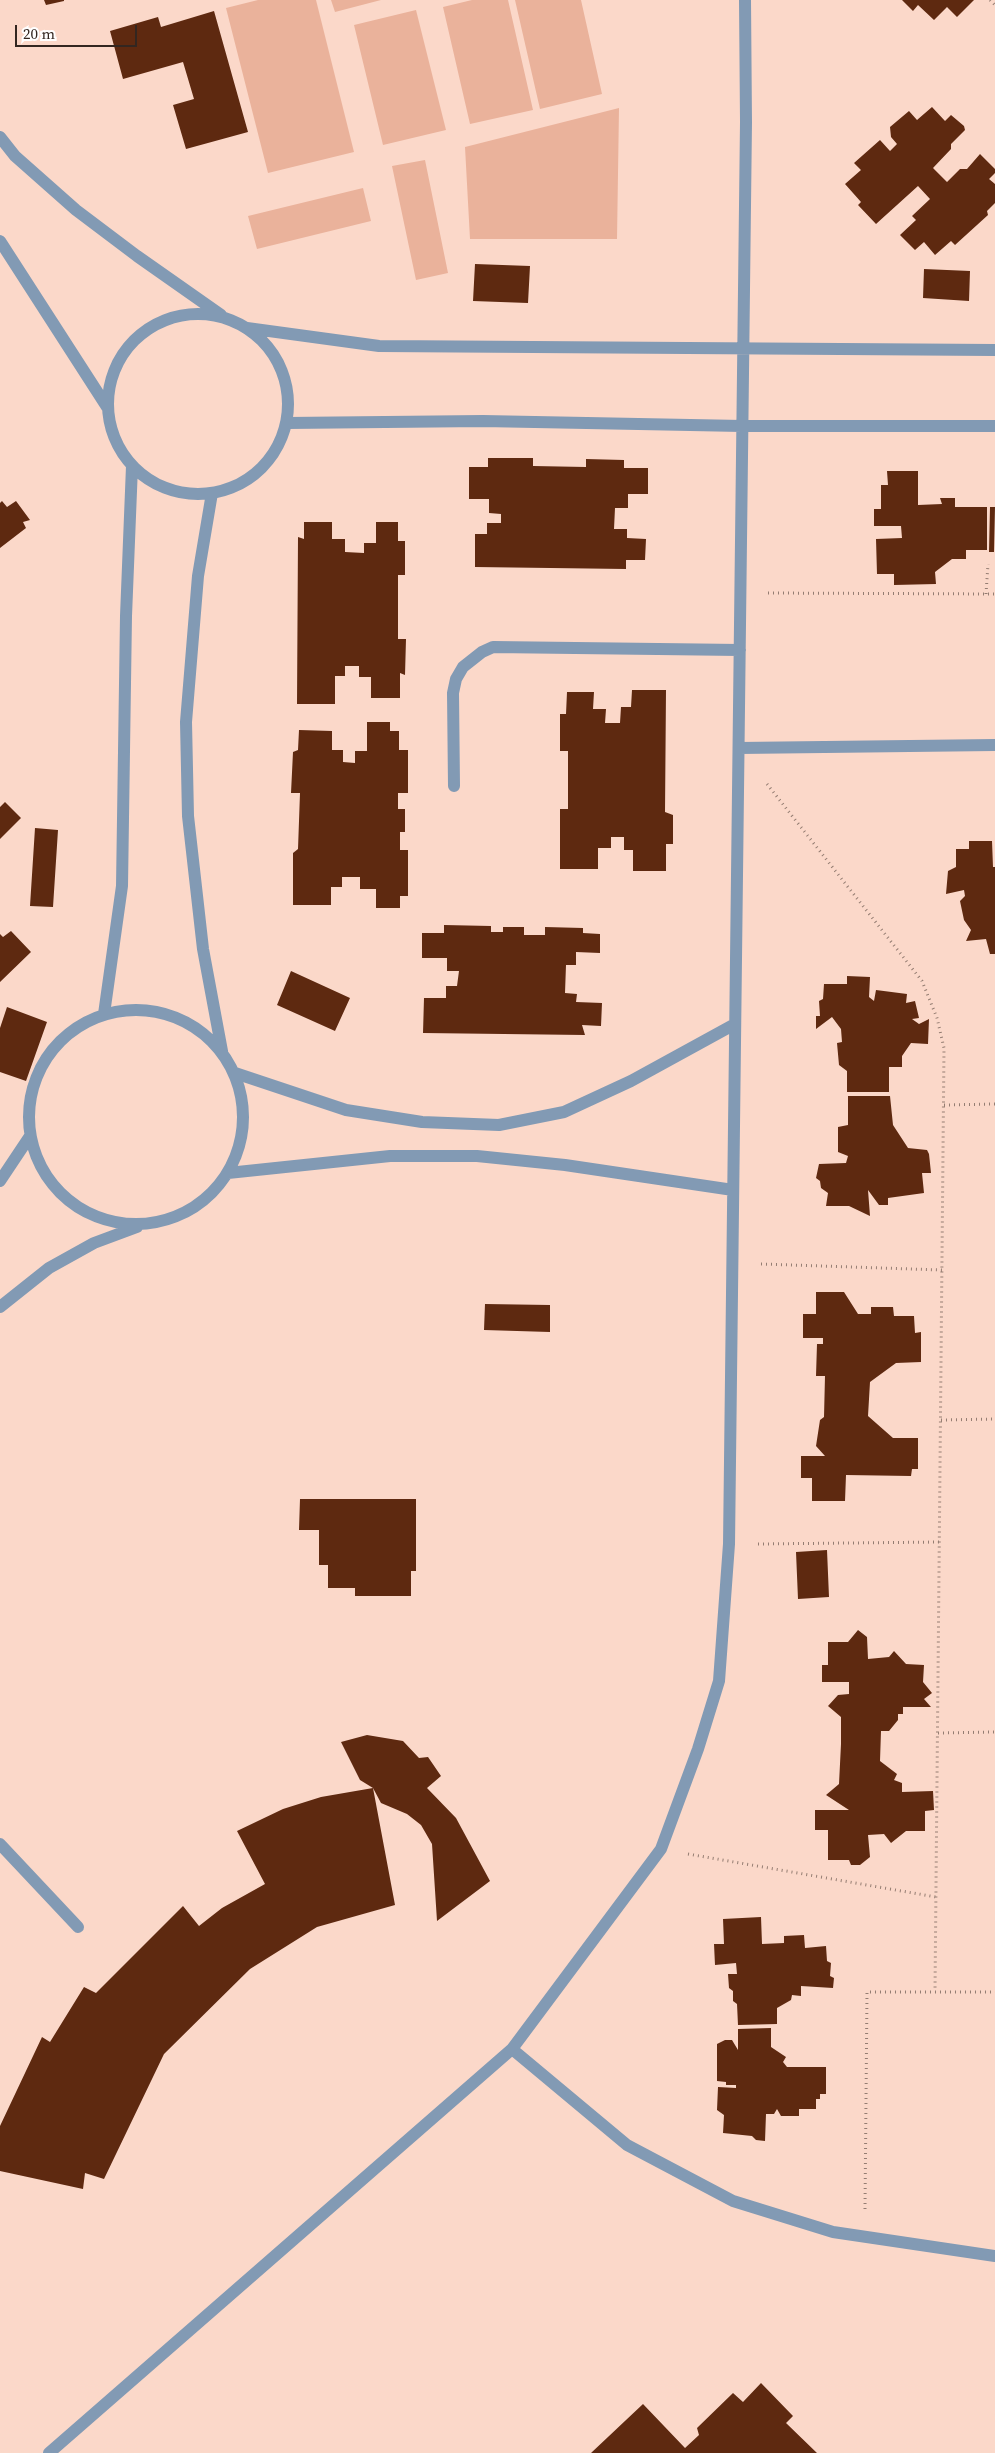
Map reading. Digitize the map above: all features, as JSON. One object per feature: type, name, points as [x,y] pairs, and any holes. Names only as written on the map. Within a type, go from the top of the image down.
[{"type":"street","points":[[49,2453],[512,2049],[661,1849],[698,1749],[719,1681],[729,1544],[739,748],[745,0]]},
{"type":"street","points":[[0,137],[16,156],[76,210],[137,256],[228,319],[247,328],[269,348],[277,360],[286,380],[288,401],[287,423],[276,450],[268,462],[252,477],[233,487],[212,493],[190,494],[169,489],[149,480],[132,466],[116,442],[107,407],[110,385],[116,364],[128,346],[144,331],[163,320],[184,315],[206,314],[228,319]]},
{"type":"street","points":[[0,241],[107,407]]},
{"type":"street","points":[[247,328],[379,346],[995,350]]},
{"type":"street","points":[[287,423],[483,421],[742,426],[995,426]]},
{"type":"street","points":[[104,1014],[122,886],[126,616],[132,466]]},
{"type":"street","points":[[212,493],[198,576],[186,722],[188,816],[203,949],[222,1051]]},
{"type":"street","points":[[454,786],[453,693],[456,680],[463,667],[482,652],[494,647],[740,650]]},
{"type":"street","points":[[739,748],[995,745]]},
{"type":"street","points":[[130,1010],[156,1012],[181,1019],[203,1033],[222,1051],[235,1073],[242,1098],[244,1124],[239,1150],[228,1174],[212,1193],[191,1210],[168,1220],[142,1224],[116,1223],[91,1215],[69,1201],[51,1183],[37,1161],[30,1136],[28,1110],[44,1061],[60,1041],[81,1025],[104,1014],[130,1010]]},
{"type":"street","points":[[235,1073],[346,1110],[422,1122],[499,1125],[564,1112],[631,1081],[735,1024]]},
{"type":"street","points":[[0,1181],[30,1136]]},
{"type":"street","points":[[228,1174],[390,1156],[478,1156],[565,1165],[733,1190]]},
{"type":"street","points":[[0,1307],[49,1268],[94,1243],[142,1224]]},
{"type":"street","points":[[0,1844],[78,1927]]},
{"type":"street","points":[[512,2049],[627,2145],[733,2201],[834,2232],[995,2256]]},
{"type":"path","points":[[990,0],[995,5]]},
{"type":"path","points":[[986,594],[988,564]]},
{"type":"path","points":[[740,593],[995,594]]},
{"type":"path","points":[[739,748],[922,981],[936,1018],[944,1048],[935,1991]]},
{"type":"path","points":[[944,1105],[995,1104]]},
{"type":"path","points":[[733,1263],[942,1270]]},
{"type":"path","points":[[941,1420],[995,1419]]},
{"type":"path","points":[[729,1544],[940,1542]]},
{"type":"path","points":[[938,1733],[995,1732]]},
{"type":"path","points":[[661,1849],[936,1897]]},
{"type":"path","points":[[864,2237],[867,1992],[995,1992]]},
{"type":"shaded area","points":[[258,0],[316,0],[354,152],[268,173],[226,8]]},
{"type":"shaded area","points":[[331,0],[381,0],[335,12]]},
{"type":"shaded area","points":[[472,0],[508,0],[533,110],[470,124],[443,7]]},
{"type":"shaded area","points":[[515,0],[581,0],[602,94],[540,109]]},
{"type":"shaded area","points":[[416,10],[446,130],[383,145],[354,25]]},
{"type":"shaded area","points":[[619,108],[617,239],[470,239],[465,147]]},
{"type":"shaded area","points":[[425,160],[448,273],[416,280],[392,166]]},
{"type":"shaded area","points":[[363,188],[371,221],[257,249],[248,216]]},
{"type":"building","points":[[44,0],[64,0],[64,1],[46,5]]},
{"type":"building","points":[[902,0],[974,0],[957,17],[947,7],[934,20],[918,5],[913,11]]},
{"type":"building","points":[[214,11],[248,132],[186,149],[173,105],[194,99],[183,62],[123,79],[110,31],[158,17],[161,27]]},
{"type":"building","points":[[932,107],[945,121],[951,115],[964,126],[965,130],[951,144],[951,149],[933,168],[947,182],[960,169],[967,169],[980,154],[995,169],[995,173],[989,179],[995,184],[995,203],[987,211],[988,215],[955,245],[951,241],[935,255],[924,242],[915,250],[900,235],[916,220],[912,216],[930,199],[918,186],[876,224],[858,205],[861,202],[845,184],[861,170],[854,163],[880,140],[890,151],[897,144],[891,137],[890,127],[909,111],[917,120]]},
{"type":"building","points":[[475,264],[530,266],[528,303],[473,301]]},
{"type":"building","points":[[924,269],[970,271],[969,301],[923,298]]},
{"type":"building","points":[[488,458],[533,458],[533,466],[586,467],[586,459],[624,460],[624,468],[648,468],[648,494],[628,494],[628,508],[615,508],[614,529],[627,529],[627,538],[646,539],[645,560],[626,560],[626,569],[475,567],[475,534],[487,534],[487,523],[501,523],[501,514],[489,513],[489,499],[469,499],[469,467],[488,467]]},
{"type":"building","points":[[887,471],[918,471],[918,505],[942,504],[940,498],[955,498],[955,507],[987,507],[987,550],[966,550],[966,559],[952,559],[935,572],[936,584],[894,585],[894,574],[877,574],[876,539],[902,538],[901,526],[874,526],[874,509],[881,509],[881,485],[888,485]]},
{"type":"building","points":[[2,501],[7,507],[16,501],[30,520],[23,522],[26,528],[0,548],[0,503]]},
{"type":"building","points":[[990,507],[995,507],[994,552],[989,552]]},
{"type":"building","points":[[304,522],[332,522],[332,539],[345,539],[345,552],[364,553],[364,543],[376,543],[376,522],[398,522],[398,541],[405,541],[405,575],[398,575],[398,639],[406,639],[405,675],[400,673],[400,698],[371,698],[371,677],[359,677],[359,666],[345,666],[345,676],[335,676],[335,704],[297,704],[298,537],[304,539]]},
{"type":"building","points":[[632,690],[666,690],[665,812],[673,815],[673,844],[666,844],[666,871],[633,871],[633,850],[624,850],[624,837],[611,837],[611,848],[598,848],[598,869],[560,869],[560,809],[568,809],[568,751],[560,751],[560,714],[566,714],[567,692],[594,692],[593,709],[606,709],[605,723],[620,723],[621,707],[631,707]]},
{"type":"building","points":[[367,722],[390,722],[390,731],[399,731],[399,750],[408,750],[408,793],[398,793],[398,809],[405,809],[405,832],[400,832],[400,850],[408,850],[408,896],[400,896],[400,908],[376,908],[376,889],[360,889],[360,877],[342,877],[342,887],[331,887],[331,905],[293,905],[293,853],[298,849],[300,793],[291,793],[293,752],[298,750],[299,730],[332,731],[332,750],[343,750],[343,762],[355,763],[355,751],[367,751]]},
{"type":"building","points":[[5,802],[21,818],[0,839],[0,807]]},
{"type":"building","points":[[35,828],[58,830],[53,907],[30,906]]},
{"type":"building","points":[[969,841],[992,841],[993,867],[995,867],[995,954],[990,954],[986,939],[966,941],[971,930],[964,920],[960,901],[965,896],[964,890],[946,894],[948,871],[956,867],[956,849],[969,849]]},
{"type":"building","points":[[444,925],[491,926],[491,932],[503,932],[503,927],[524,927],[524,935],[545,935],[545,927],[583,928],[583,933],[600,934],[600,953],[576,952],[576,965],[566,965],[565,993],[577,994],[576,1002],[602,1003],[601,1026],[582,1025],[585,1035],[423,1033],[424,998],[446,998],[446,986],[457,986],[459,971],[447,971],[447,958],[422,958],[422,933],[444,933]]},
{"type":"building","points":[[11,931],[31,952],[0,982],[0,934],[3,937]]},
{"type":"building","points":[[291,971],[350,998],[335,1031],[277,1005]]},
{"type":"building","points":[[847,976],[870,977],[869,997],[874,1001],[876,990],[907,994],[906,1003],[915,1001],[919,1018],[912,1019],[919,1024],[929,1019],[928,1044],[911,1043],[902,1056],[902,1067],[889,1067],[889,1092],[847,1092],[847,1071],[839,1065],[837,1043],[842,1042],[841,1029],[832,1017],[816,1029],[816,1016],[820,1016],[819,1001],[823,999],[824,984],[847,984]]},
{"type":"building","points":[[7,1007],[47,1022],[26,1081],[0,1072],[0,1028]]},
{"type":"building","points":[[848,1096],[890,1096],[893,1125],[908,1148],[927,1150],[929,1154],[931,1173],[922,1173],[924,1193],[888,1198],[888,1205],[879,1205],[868,1190],[870,1216],[849,1206],[826,1206],[828,1193],[821,1188],[820,1181],[816,1178],[819,1164],[846,1163],[848,1156],[838,1152],[838,1127],[848,1125]]},
{"type":"building","points":[[816,1292],[844,1292],[858,1314],[871,1314],[871,1307],[893,1307],[894,1316],[914,1316],[915,1333],[921,1332],[921,1362],[896,1363],[870,1382],[868,1416],[893,1438],[918,1438],[918,1469],[912,1469],[911,1476],[846,1475],[845,1501],[812,1501],[812,1478],[801,1478],[801,1456],[825,1456],[816,1446],[820,1420],[824,1417],[825,1376],[816,1376],[817,1344],[823,1344],[823,1338],[803,1338],[803,1314],[816,1314]]},
{"type":"building","points":[[485,1304],[550,1305],[550,1332],[484,1330]]},
{"type":"building","points":[[300,1499],[416,1499],[416,1571],[411,1571],[411,1596],[355,1596],[355,1588],[328,1588],[328,1565],[319,1565],[319,1530],[299,1530]]},
{"type":"building","points":[[827,1550],[829,1597],[798,1599],[796,1552]]},
{"type":"building","points":[[858,1630],[867,1637],[868,1659],[889,1657],[894,1651],[906,1664],[924,1665],[923,1682],[932,1693],[924,1699],[931,1707],[903,1707],[903,1714],[898,1714],[898,1720],[889,1731],[881,1731],[880,1761],[897,1774],[894,1780],[902,1783],[902,1792],[933,1791],[934,1810],[925,1811],[925,1831],[906,1831],[891,1843],[884,1834],[868,1835],[870,1857],[860,1865],[851,1865],[849,1860],[828,1860],[828,1830],[815,1830],[815,1810],[849,1810],[826,1795],[839,1784],[841,1744],[841,1717],[828,1706],[838,1695],[849,1694],[849,1682],[822,1682],[822,1665],[828,1665],[828,1642],[848,1642]]},
{"type":"building","points":[[367,1735],[403,1741],[419,1758],[428,1757],[441,1776],[427,1788],[456,1818],[490,1881],[437,1921],[432,1844],[421,1825],[407,1814],[381,1803],[373,1788],[360,1780],[341,1742]]},
{"type":"building","points":[[373,1788],[395,1905],[317,1927],[250,1969],[164,2054],[104,2179],[85,2173],[83,2189],[0,2171],[0,2126],[42,2037],[50,2042],[84,1987],[96,1993],[183,1906],[199,1926],[222,1908],[265,1884],[237,1831],[283,1809],[321,1797]]},
{"type":"building","points":[[761,1917],[762,1944],[784,1943],[784,1936],[804,1935],[805,1948],[826,1946],[827,1961],[831,1963],[830,1976],[834,1978],[833,1988],[801,1986],[801,1996],[792,1995],[791,2000],[777,2008],[777,2024],[738,2025],[737,2004],[733,2001],[733,1991],[729,1988],[728,1974],[737,1974],[736,1963],[715,1965],[714,1944],[724,1944],[723,1919]]},
{"type":"building","points":[[771,2028],[771,2047],[786,2057],[783,2062],[787,2067],[826,2067],[826,2094],[820,2094],[820,2099],[816,2099],[816,2109],[799,2109],[799,2116],[781,2116],[777,2109],[774,2114],[766,2114],[765,2141],[756,2140],[752,2136],[723,2133],[724,2115],[717,2110],[718,2087],[736,2088],[736,2085],[726,2085],[726,2082],[717,2081],[717,2044],[725,2040],[732,2040],[738,2050],[738,2029]]},
{"type":"building","points":[[761,2383],[793,2416],[786,2423],[817,2453],[591,2453],[643,2404],[685,2448],[699,2435],[697,2428],[733,2393],[743,2402]]}]
